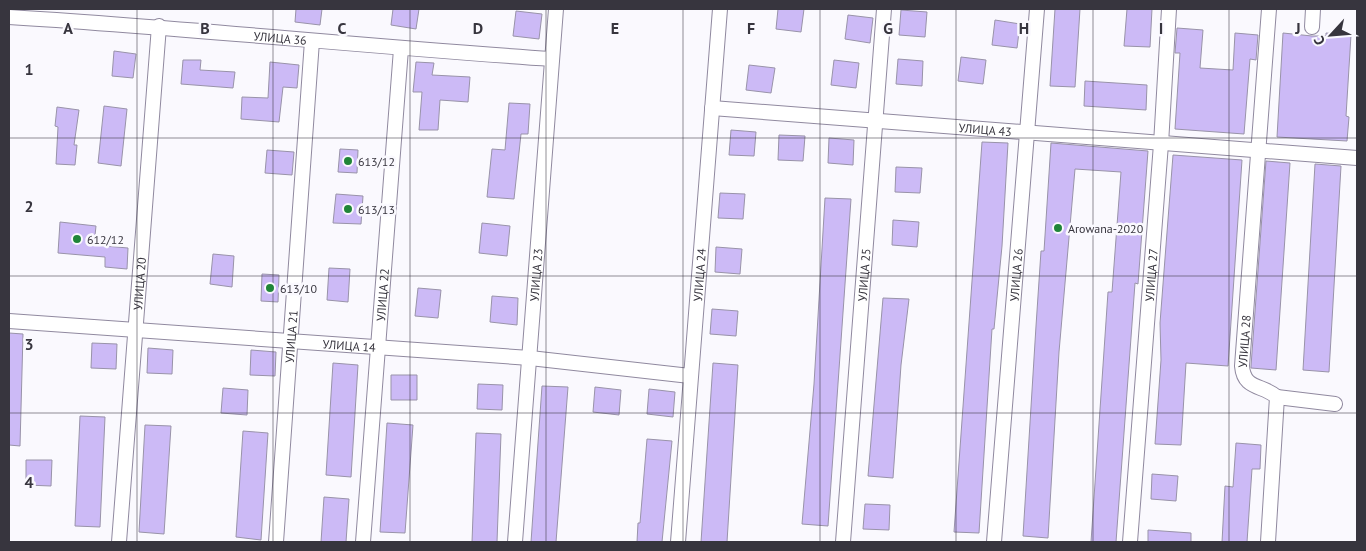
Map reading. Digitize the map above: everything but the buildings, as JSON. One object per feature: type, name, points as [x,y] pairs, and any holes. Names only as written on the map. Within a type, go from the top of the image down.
[{"type":"street","name":"УЛИЦА 23","points":[[515,542],[556,9]]},
{"type":"street","name":"УЛИЦА 24","points":[[678,542],[720,9]]},
{"type":"street","name":"УЛИЦА 25","points":[[843,542],[884,9]]},
{"type":"street","name":"УЛИЦА 26","points":[[994,542],[1038,9]]},
{"type":"street","name":"УЛИЦА 27","points":[[1130,542],[1161,144],[1169,9]]},
{"type":"street","name":"УЛИЦА 28","points":[[1269,9],[1243,375],[1246,382],[1277,397],[1334,404]]},
{"type":"street","points":[[1312,27],[1313,9]]},
{"type":"street","name":"УЛИЦА 36","points":[[9,17],[159,26],[400,49],[552,59]]},
{"type":"street","name":"УЛИЦА 20","points":[[119,542],[159,26]]},
{"type":"street","name":"УЛИЦА 21","points":[[276,542],[312,41]]},
{"type":"street","name":"УЛИЦА 22","points":[[363,542],[400,49]]},
{"type":"street","name":"УЛИЦА 43","points":[[712,108],[1357,158]]},
{"type":"street","name":"УЛИЦА 14","points":[[9,321],[530,358],[690,376]]},
{"type":"street","points":[[1268,542],[1277,397]]},
{"type":"place","name":"613/12","points":[[348,161]]},
{"type":"place","name":"613/13","points":[[348,209]]},
{"type":"place","name":"Arowana-2020","points":[[1058,228]]},
{"type":"place","name":"612/12","points":[[77,239]]},
{"type":"place","name":"613/10","points":[[270,288]]}]
